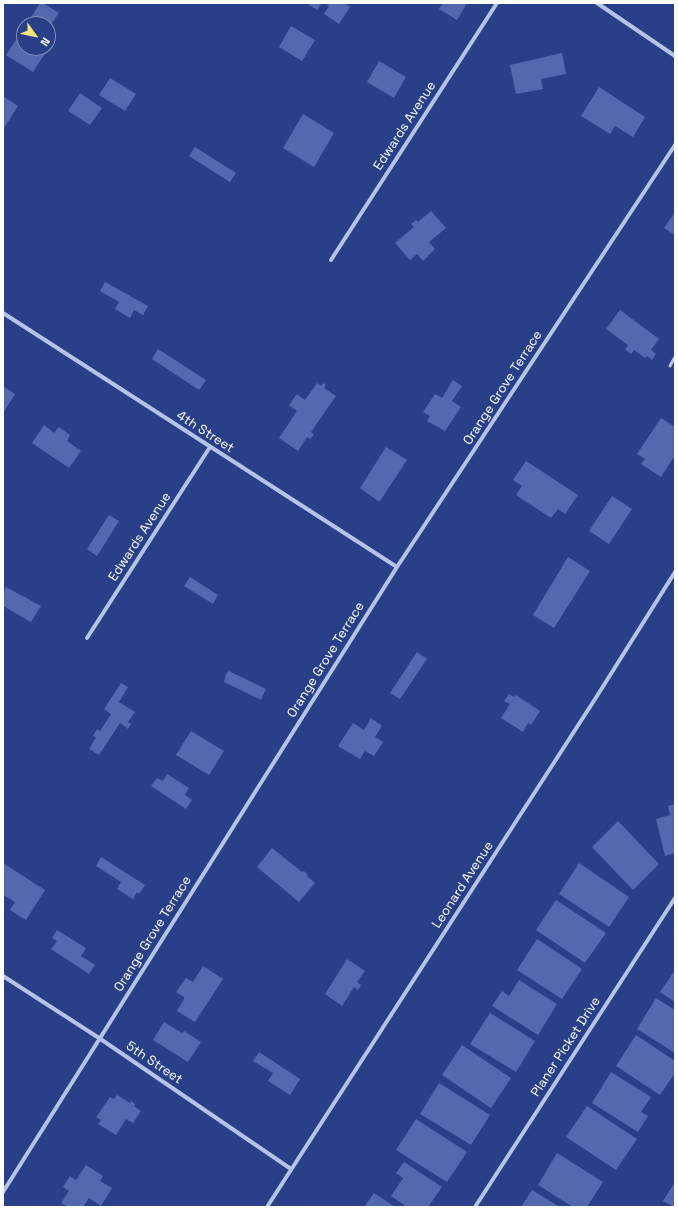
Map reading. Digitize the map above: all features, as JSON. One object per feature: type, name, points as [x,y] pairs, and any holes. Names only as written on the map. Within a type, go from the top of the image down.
[{"type":"street","name":"Edwards Avenue","points":[[331,260],[497,3]]},
{"type":"street","points":[[597,3],[675,56]]},
{"type":"street","name":"Orange Grove Terrace","points":[[3,1192],[397,567],[675,145]]},
{"type":"street","name":"4th Street","points":[[3,313],[397,567]]},
{"type":"street","name":"Edwards Avenue","points":[[87,638],[210,447]]},
{"type":"street","name":"Leonard Avenue","points":[[267,1207],[597,696],[675,572]]},
{"type":"street","name":"Planer Picket Drive","points":[[474,1207],[675,898]]},
{"type":"street","name":"5th Street","points":[[3,976],[99,1038],[291,1169]]},
{"type":"lane","points":[[670,366],[675,357]]},
{"type":"building","points":[[40,3],[43,3],[59,13],[56,17],[56,16],[32,16]]},
{"type":"building","points":[[306,3],[322,3],[317,10]]},
{"type":"building","points":[[325,3],[345,3],[350,7],[339,24],[324,14],[329,6]]},
{"type":"building","points":[[443,3],[467,3],[457,20],[439,9]]},
{"type":"building","points":[[291,26],[315,40],[302,61],[279,47]]},
{"type":"building","points":[[16,40],[16,56],[43,56],[33,72],[6,55]]},
{"type":"building","points":[[562,53],[566,74],[541,79],[543,89],[516,94],[510,65]]},
{"type":"building","points":[[379,61],[406,77],[394,98],[367,82]]},
{"type":"building","points":[[110,78],[136,94],[125,111],[99,95]]},
{"type":"building","points":[[599,87],[645,117],[633,137],[615,126],[610,134],[581,116]]},
{"type":"building","points":[[80,93],[102,108],[90,125],[68,111]]},
{"type":"building","points":[[3,96],[18,106],[3,130]]},
{"type":"building","points":[[303,114],[334,133],[314,167],[283,148]]},
{"type":"building","points":[[195,147],[236,173],[230,182],[189,156]]},
{"type":"building","points":[[431,211],[446,228],[429,242],[435,249],[423,261],[417,254],[410,260],[395,243],[414,227],[411,224],[416,220],[418,222]]},
{"type":"building","points":[[675,212],[675,235],[664,228]]},
{"type":"building","points":[[105,282],[148,306],[143,315],[134,310],[130,318],[115,309],[119,302],[100,291]]},
{"type":"building","points":[[620,310],[659,339],[651,350],[656,354],[652,360],[647,356],[645,358],[634,350],[631,354],[625,349],[628,345],[606,329]]},
{"type":"building","points":[[158,349],[206,380],[199,390],[152,359]]},
{"type":"building","points":[[453,380],[462,386],[452,401],[461,407],[445,431],[427,421],[430,416],[423,412],[435,394],[442,398]]},
{"type":"building","points":[[317,383],[321,386],[323,383],[326,385],[324,388],[336,396],[311,432],[314,435],[310,439],[307,437],[298,451],[279,438],[297,411],[289,405],[297,394],[305,400]]},
{"type":"building","points":[[3,386],[15,394],[3,413]]},
{"type":"building","points":[[661,418],[675,427],[675,455],[661,477],[641,464],[645,459],[637,454]]},
{"type":"building","points":[[44,425],[54,433],[59,427],[70,435],[67,441],[81,451],[69,468],[32,443]]},
{"type":"building","points":[[386,447],[407,460],[380,501],[378,501],[360,488]]},
{"type":"building","points":[[526,461],[578,495],[565,514],[558,509],[551,518],[516,495],[522,486],[513,480]]},
{"type":"building","points":[[612,496],[632,509],[609,544],[589,531]]},
{"type":"building","points":[[109,515],[119,521],[97,556],[87,549]]},
{"type":"building","points":[[568,557],[590,571],[554,628],[533,615]]},
{"type":"building","points":[[190,577],[218,595],[213,604],[184,586]]},
{"type":"building","points":[[6,587],[41,606],[31,622],[3,606],[3,593]]},
{"type":"building","points":[[417,652],[427,659],[400,699],[390,693]]},
{"type":"building","points":[[229,671],[266,689],[261,700],[224,682],[226,674]]},
{"type":"building","points":[[121,683],[128,687],[119,702],[135,712],[128,722],[131,724],[128,729],[120,723],[99,755],[89,749],[96,737],[93,736],[97,729],[100,731],[111,714],[104,709]]},
{"type":"building","points":[[509,694],[514,697],[516,695],[540,711],[531,725],[528,723],[523,732],[501,718],[510,704],[504,701]]},
{"type":"building","points":[[371,718],[382,726],[375,737],[383,742],[374,756],[365,751],[360,759],[338,746],[353,723],[364,730]]},
{"type":"building","points":[[191,731],[224,751],[209,775],[176,755]]},
{"type":"building","points":[[167,774],[189,788],[185,795],[192,800],[186,809],[151,786],[157,778],[163,781]]},
{"type":"building","points":[[675,804],[675,853],[665,856],[656,819],[670,815],[668,806]]},
{"type":"building","points":[[618,821],[659,864],[633,890],[592,847]]},
{"type":"building","points":[[272,848],[302,872],[304,871],[315,883],[299,902],[257,867]]},
{"type":"building","points":[[101,857],[145,885],[139,894],[137,892],[133,899],[117,889],[121,882],[96,866]]},
{"type":"building","points":[[3,863],[45,890],[26,920],[10,910],[15,902],[3,895]]},
{"type":"building","points":[[579,863],[629,897],[609,927],[559,894]]},
{"type":"building","points":[[556,900],[606,933],[585,963],[536,930]]},
{"type":"building","points":[[57,930],[86,948],[81,956],[95,965],[89,974],[51,949],[57,941],[52,938]]},
{"type":"building","points":[[537,939],[582,969],[562,999],[517,970]]},
{"type":"building","points":[[347,959],[365,971],[357,982],[361,985],[358,990],[354,987],[342,1006],[325,994]]},
{"type":"building","points":[[203,966],[223,979],[195,1022],[177,1011],[184,997],[176,992],[186,978],[193,982]]},
{"type":"building","points":[[675,970],[675,1002],[660,992]]},
{"type":"building","points":[[519,980],[557,1004],[538,1035],[492,1006],[502,991],[509,996]]},
{"type":"building","points":[[656,998],[675,1010],[675,1053],[637,1029]]},
{"type":"building","points":[[490,1013],[535,1041],[516,1072],[470,1044]]},
{"type":"building","points":[[164,1022],[182,1033],[184,1031],[201,1042],[188,1062],[153,1040]]},
{"type":"building","points":[[636,1035],[675,1061],[675,1073],[660,1095],[616,1066]]},
{"type":"building","points":[[462,1045],[511,1078],[491,1108],[442,1075]]},
{"type":"building","points":[[259,1052],[300,1079],[290,1095],[268,1081],[273,1073],[253,1061]]},
{"type":"building","points":[[611,1072],[651,1097],[641,1112],[648,1116],[638,1132],[592,1103]]},
{"type":"building","points":[[439,1083],[490,1115],[471,1145],[420,1114]]},
{"type":"building","points":[[117,1095],[130,1103],[131,1101],[135,1104],[134,1106],[141,1111],[133,1123],[126,1119],[116,1135],[98,1124],[101,1120],[96,1117],[110,1097],[114,1099]]},
{"type":"building","points":[[587,1106],[637,1139],[616,1170],[566,1137]]},
{"type":"building","points":[[416,1119],[467,1152],[447,1182],[396,1150]]},
{"type":"building","points":[[557,1153],[603,1182],[587,1207],[573,1207],[538,1185]]},
{"type":"building","points":[[404,1162],[442,1187],[428,1207],[407,1207],[391,1196],[403,1178],[396,1173]]},
{"type":"building","points":[[86,1165],[103,1176],[100,1181],[112,1188],[101,1206],[89,1198],[83,1207],[68,1207],[61,1203],[69,1191],[63,1187],[70,1176],[76,1180]]},
{"type":"building","points":[[675,1182],[675,1207],[674,1207],[663,1201]]},
{"type":"building","points":[[532,1190],[560,1207],[521,1207]]},
{"type":"building","points":[[374,1193],[395,1207],[364,1207]]}]
